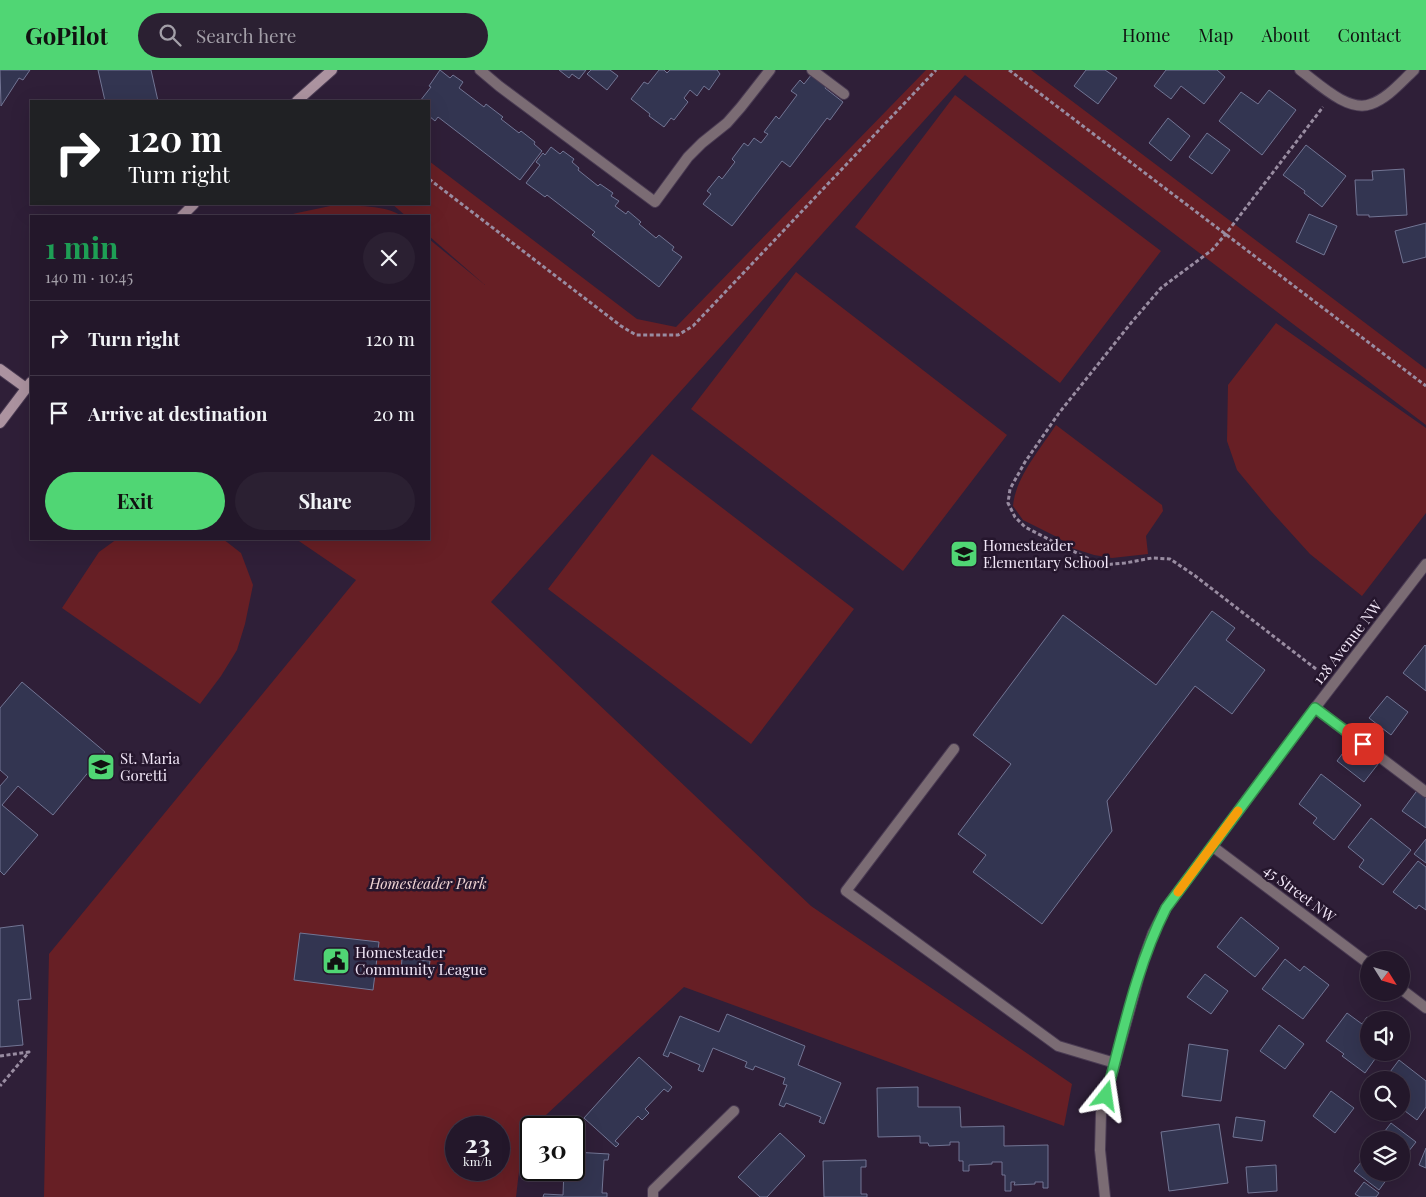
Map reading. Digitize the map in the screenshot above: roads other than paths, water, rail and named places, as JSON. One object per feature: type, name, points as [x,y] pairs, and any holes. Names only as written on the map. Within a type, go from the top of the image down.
[{"type":"street","points":[[298,100],[332,70]]},
{"type":"street","points":[[480,70],[655,202],[688,157],[727,123],[742,107],[770,70]]},
{"type":"street","points":[[812,70],[844,94]]},
{"type":"street","points":[[1300,70],[1346,103],[1360,107],[1380,100],[1414,70]]},
{"type":"street","points":[[183,215],[193,205]]},
{"type":"street","points":[[0,369],[29,385],[0,423]]},
{"type":"street","name":"128 Avenue NW","points":[[1105,1197],[1100,1150],[1101,1113],[1144,958],[1166,908],[1315,708],[1426,565]]},
{"type":"street","points":[[1315,708],[1426,792]]},
{"type":"street","points":[[954,749],[846,891],[1058,1046],[1115,1063]]},
{"type":"street","name":"45 Street NW","points":[[1212,846],[1360,957]]},
{"type":"street","points":[[1410,996],[1426,1008]]},
{"type":"street","points":[[653,1197],[653,1190],[734,1111]]},
{"type":"place","name":"Homesteader Elementary School","points":[[964,554]]},
{"type":"place","name":"St. Maria Goretti","points":[[101,767]]},
{"type":"place","name":"Homesteader Community League","points":[[336,961]]},
{"type":"park label","name":"Homesteader Park","points":[[428,883]]}]
